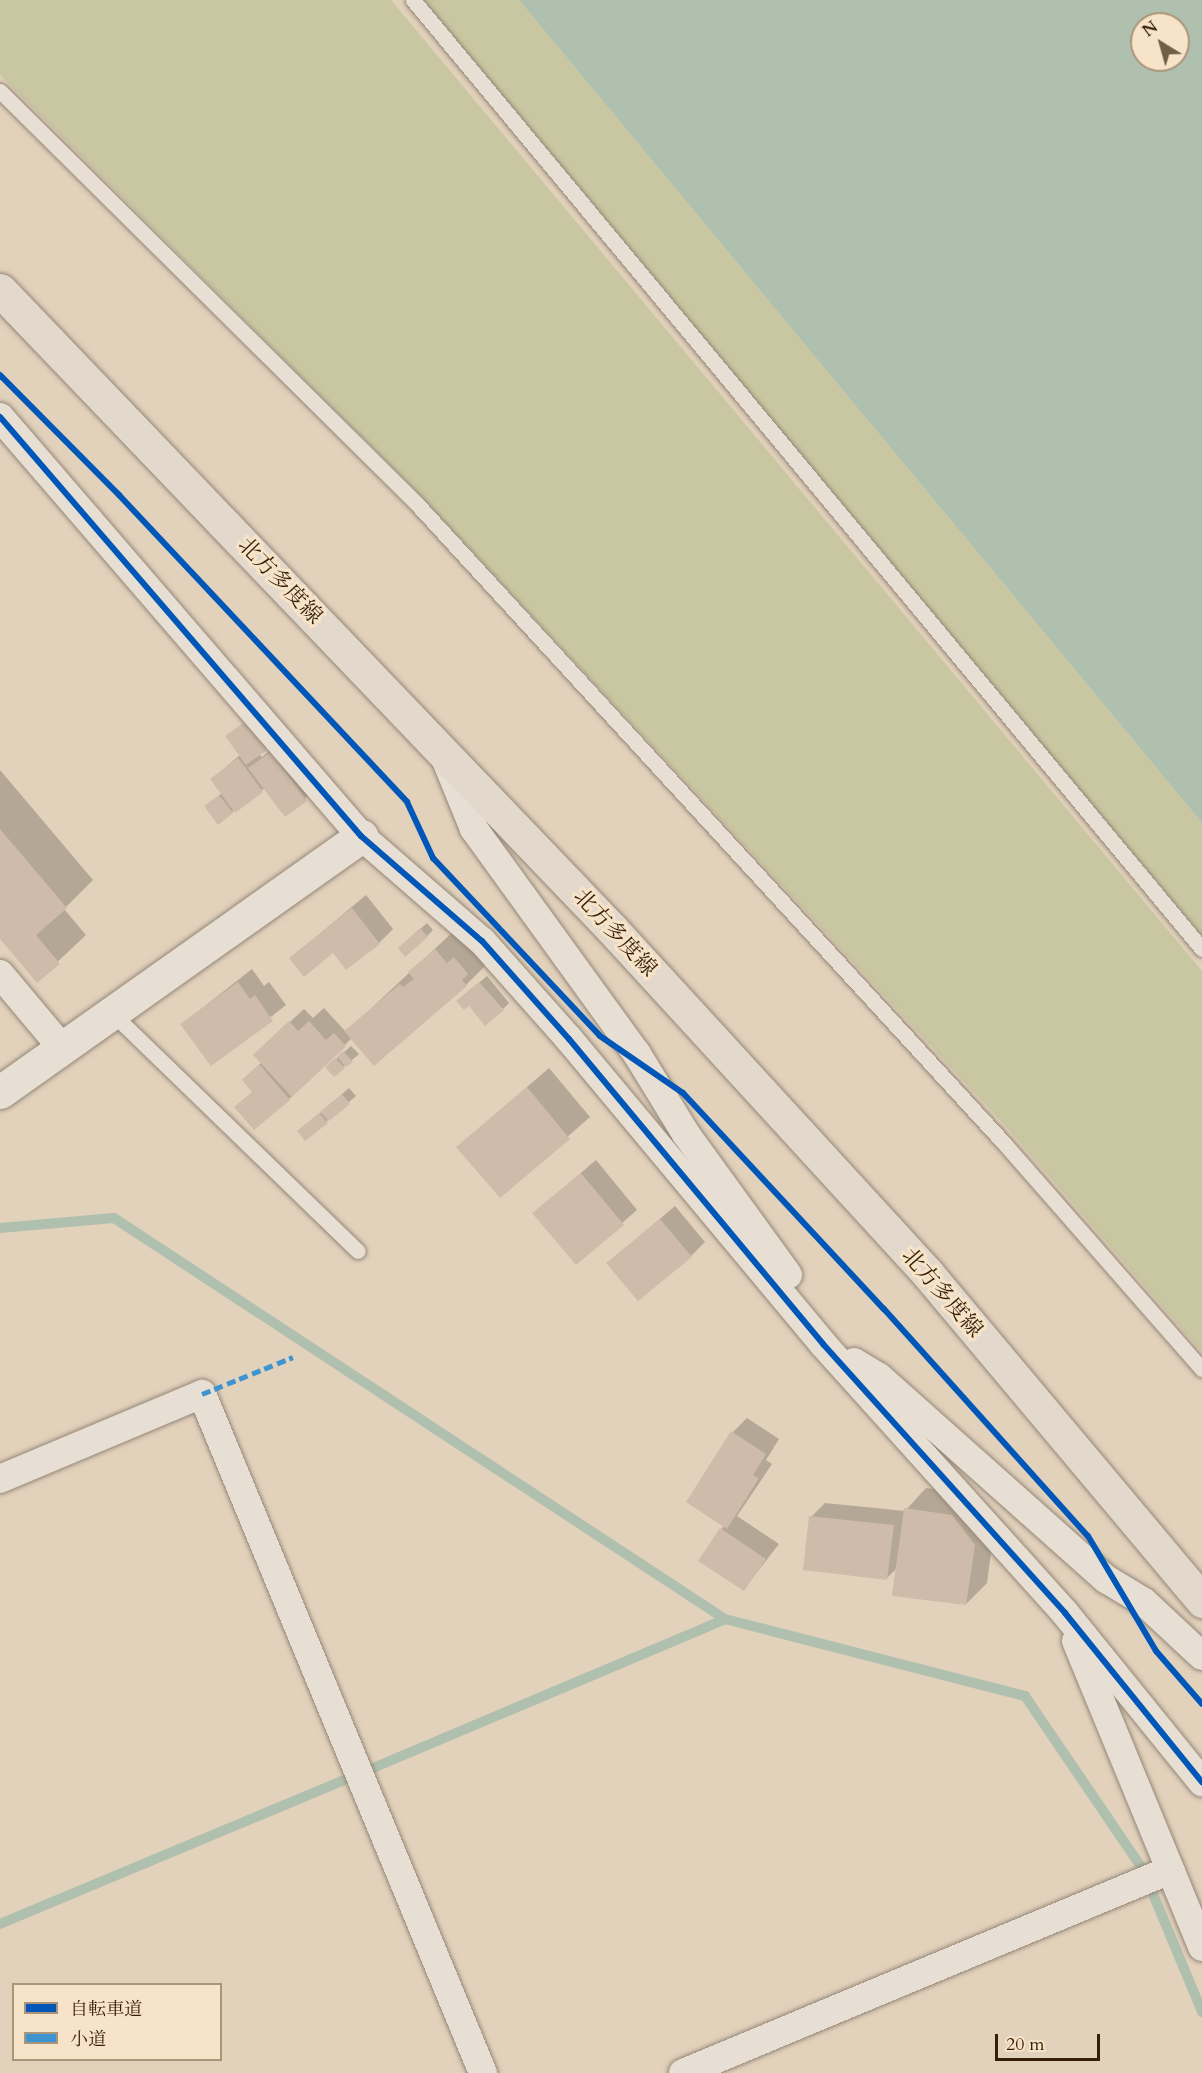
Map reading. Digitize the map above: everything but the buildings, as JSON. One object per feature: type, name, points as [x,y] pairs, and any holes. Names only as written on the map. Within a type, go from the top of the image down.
[{"type":"main road","name":"北方多度線","points":[[0,290],[440,748],[928,1275],[1202,1601]]},
{"type":"street","points":[[0,417],[10,445],[361,836],[482,941],[823,1344],[1065,1613],[1202,1782]]},
{"type":"street","points":[[440,748],[474,829],[637,1054],[686,1134],[789,1277],[823,1344],[879,1377],[1106,1579],[1144,1602],[1202,1656]]},
{"type":"street","points":[[0,1092],[361,836]]},
{"type":"street","points":[[0,974],[62,1048]]},
{"type":"street","points":[[0,1479],[202,1394],[483,2073]]},
{"type":"street","points":[[1065,1613],[1202,1947]]},
{"type":"street","points":[[683,2073],[1170,1870]]},
{"type":"lane","points":[[414,0],[1202,950]]},
{"type":"lane","points":[[0,91],[416,503],[1003,1142],[1202,1369]]},
{"type":"lane","points":[[112,1012],[358,1251]]},
{"type":"shaded area","points":[[0,0],[391,0],[1202,971],[1202,1352],[1008,1129],[422,497],[0,75]]},
{"type":"shaded area","points":[[420,0],[519,0],[1202,823],[1202,936]]},
{"type":"shaded area","points":[[519,0],[1202,0],[1202,823]]},
{"type":"waterway","points":[[0,1228],[114,1218],[725,1619],[1025,1696],[1141,1867]]},
{"type":"waterway","points":[[373,1768],[725,1619]]},
{"type":"waterway","points":[[0,1924],[349,1778]]},
{"type":"waterway","points":[[1153,1894],[1202,2012]]},
{"type":"marked path","points":[[202,1394],[293,1357]]},
{"type":"cycle path","points":[[0,375],[119,495],[407,802],[433,858],[600,1036],[683,1093],[884,1309],[1088,1536],[1156,1651],[1202,1704]]},
{"type":"cycle path","points":[[0,417],[361,836],[482,941],[569,1039],[823,1344],[1065,1613],[1202,1782]]}]
